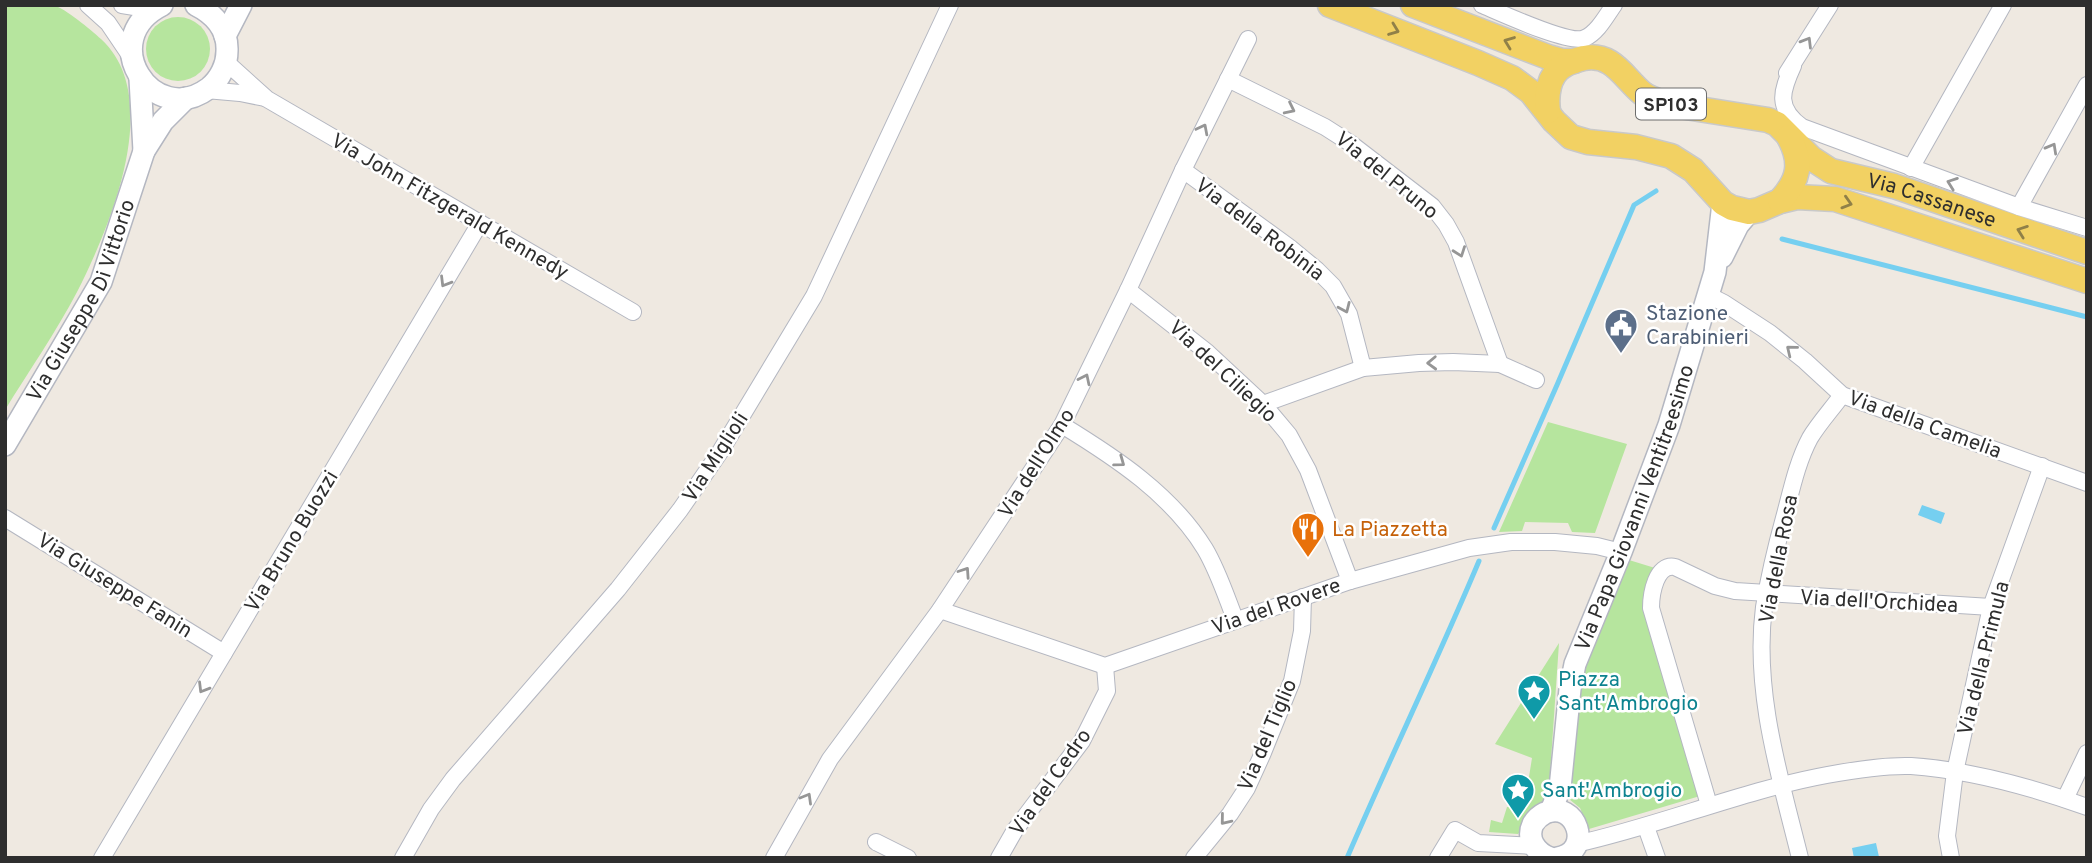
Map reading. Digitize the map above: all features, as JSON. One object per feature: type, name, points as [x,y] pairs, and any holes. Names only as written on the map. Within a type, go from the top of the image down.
[{"type":"main road","points":[[197,5],[216,19],[225,36],[228,51],[221,75],[206,90]]},
{"type":"main road","points":[[225,36],[241,5]]},
{"type":"main road","points":[[1330,5],[1512,78],[1531,92],[1548,111]]},
{"type":"main road","name":"Via Cassanese","points":[[1413,5],[1562,61],[1597,57],[1605,59],[1623,71],[1636,87],[1652,100],[1763,118],[1782,129],[1811,158],[1831,171],[1894,186],[2087,252]]},
{"type":"main road","points":[[131,57],[131,43],[136,27],[157,7]]},
{"type":"main road","name":"Via Giuseppe Di Vittorio","points":[[131,57],[140,79],[144,151]]},
{"type":"main road","points":[[1548,111],[1547,95],[1553,77],[1559,69],[1576,60]]},
{"type":"main road","points":[[140,79],[156,93],[167,97],[186,98]]},
{"type":"main road","name":"Via Giuseppe Di Vittorio","points":[[5,445],[101,282],[144,151],[163,121],[186,98],[206,90]]},
{"type":"main road","name":"SP103","points":[[1548,111],[1562,130],[1579,140],[1636,147],[1671,156],[1693,170],[1723,203],[1749,212]]},
{"type":"main road","points":[[1780,201],[1793,183],[1798,167],[1797,156],[1782,129]]},
{"type":"main road","name":"Via Cassanese","points":[[1749,212],[1780,201],[1805,197],[1840,200],[2087,281]]},
{"type":"main road","name":"Via Papa Giovanni Ventitreesimo","points":[[1715,272],[1723,203]]},
{"type":"main road","name":"Via Papa Giovanni Ventitreesimo","points":[[1554,840],[1575,664],[1667,432],[1715,272],[1738,225],[1749,212]]},
{"type":"street","points":[[88,5],[108,23],[131,57]]},
{"type":"street","points":[[122,5],[157,7]]},
{"type":"street","name":"Via Miglioli","points":[[403,858],[445,789],[618,589],[688,499],[720,452],[814,296],[950,5]]},
{"type":"street","points":[[1482,5],[1564,38],[1579,40],[1590,35],[1615,5]]},
{"type":"street","points":[[1576,60],[1587,54],[1595,43],[1615,5]]},
{"type":"street","points":[[1782,129],[1773,103],[1776,93],[1830,5]]},
{"type":"street","points":[[1911,169],[2003,5]]},
{"type":"street","name":"Via dell'Olmo","points":[[774,858],[830,759],[940,610],[1062,425],[1248,39]]},
{"type":"street","name":"Via John Fitzgerald Kennedy","points":[[226,62],[267,99],[632,312]]},
{"type":"street","points":[[1793,66],[1783,99],[1787,113],[1797,123],[1813,132],[2019,207],[2087,228]]},
{"type":"street","name":"Via del Pruno","points":[[1228,79],[1335,132],[1432,206],[1446,223],[1456,242],[1500,364]]},
{"type":"street","points":[[2019,207],[2087,85]]},
{"type":"street","name":"Via John Fitzgerald Kennedy","points":[[206,90],[267,99]]},
{"type":"street","name":"Via della Robinia","points":[[1183,170],[1289,247],[1333,286],[1349,314],[1363,368]]},
{"type":"street","name":"Via Bruno Buozzi","points":[[102,858],[480,223]]},
{"type":"street","name":"Via del Ciliegio","points":[[1128,290],[1192,339],[1263,404],[1289,435],[1302,456],[1350,581]]},
{"type":"street","name":"Via della Camelia","points":[[1708,295],[1770,333],[1842,395],[2087,483]]},
{"type":"street","points":[[1263,404],[1363,368],[1431,363],[1500,364],[1536,380]]},
{"type":"street","name":"Via della Rosa","points":[[1800,858],[1772,744],[1762,641],[1776,545],[1793,482],[1810,438],[1842,395]]},
{"type":"street","points":[[1062,425],[1129,469],[1184,521],[1212,561],[1235,619]]},
{"type":"street","name":"Via della Primula","points":[[1951,858],[1947,836],[1955,772],[1992,607],[2042,466]]},
{"type":"street","name":"Via Giuseppe Fanin","points":[[5,518],[224,653]]},
{"type":"street","name":"Via del Rovere","points":[[1105,666],[1350,581],[1469,548],[1511,542],[1555,542],[1597,546],[1621,552]]},
{"type":"street","name":"Via dell'Orchidea","points":[[1709,805],[1651,608],[1651,595],[1660,573],[1669,566],[1715,586],[1735,591],[1992,607]]},
{"type":"street","name":"Via del Tiglio","points":[[1194,858],[1230,814],[1247,788],[1262,755],[1292,681],[1302,631],[1303,597]]},
{"type":"street","points":[[940,610],[1105,666]]},
{"type":"street","name":"Via del Cedro","points":[[999,858],[1015,830],[1082,741],[1107,691],[1105,666]]},
{"type":"street","points":[[2065,799],[2087,753]]},
{"type":"street","points":[[1438,858],[1455,830],[1478,843],[1605,837],[1646,827],[1781,784],[1853,770],[1909,766],[1955,772],[1997,780],[2087,807]]},
{"type":"street","points":[[1646,827],[1657,858]]},
{"type":"street","points":[[876,842],[908,858]]},
{"type":"green space","points":[[5,5],[53,5],[71,15],[101,39],[120,64],[129,94],[130,128],[116,199],[90,265],[60,322],[5,410]]},
{"type":"green space","points":[[172,17],[184,17],[201,26],[208,37],[208,61],[201,72],[184,81],[172,81],[160,76],[151,67],[146,55],[146,43],[151,31],[160,22]]},
{"type":"green space","points":[[1548,422],[1627,444],[1595,533],[1572,532],[1568,523],[1525,522],[1522,531],[1499,532]]},
{"type":"green space","points":[[1629,560],[1655,568],[1644,609],[1646,620],[1700,796],[1589,829],[1580,808],[1569,799],[1581,675]]},
{"type":"green space","points":[[1559,643],[1548,804],[1518,834],[1489,832],[1491,820],[1502,823],[1507,807],[1524,808],[1532,758],[1495,744]]},
{"type":"water","points":[[1922,505],[1945,513],[1941,524],[1918,515]]},
{"type":"water","points":[[1876,843],[1879,857],[1854,858],[1852,848]]},
{"type":"waterway","points":[[1494,528],[1634,205],[1656,191]]},
{"type":"waterway","points":[[1782,239],[2087,317]]},
{"type":"waterway","points":[[1347,858],[1479,561]]},
{"type":"place","name":"Stazione Carabinieri","points":[[1621,355]]},
{"type":"place","name":"La Piazzetta","points":[[1308,559]]},
{"type":"place","name":"Piazza Sant'Ambrogio","points":[[1534,721]]},
{"type":"place","name":"Sant'Ambrogio","points":[[1518,820]]}]
